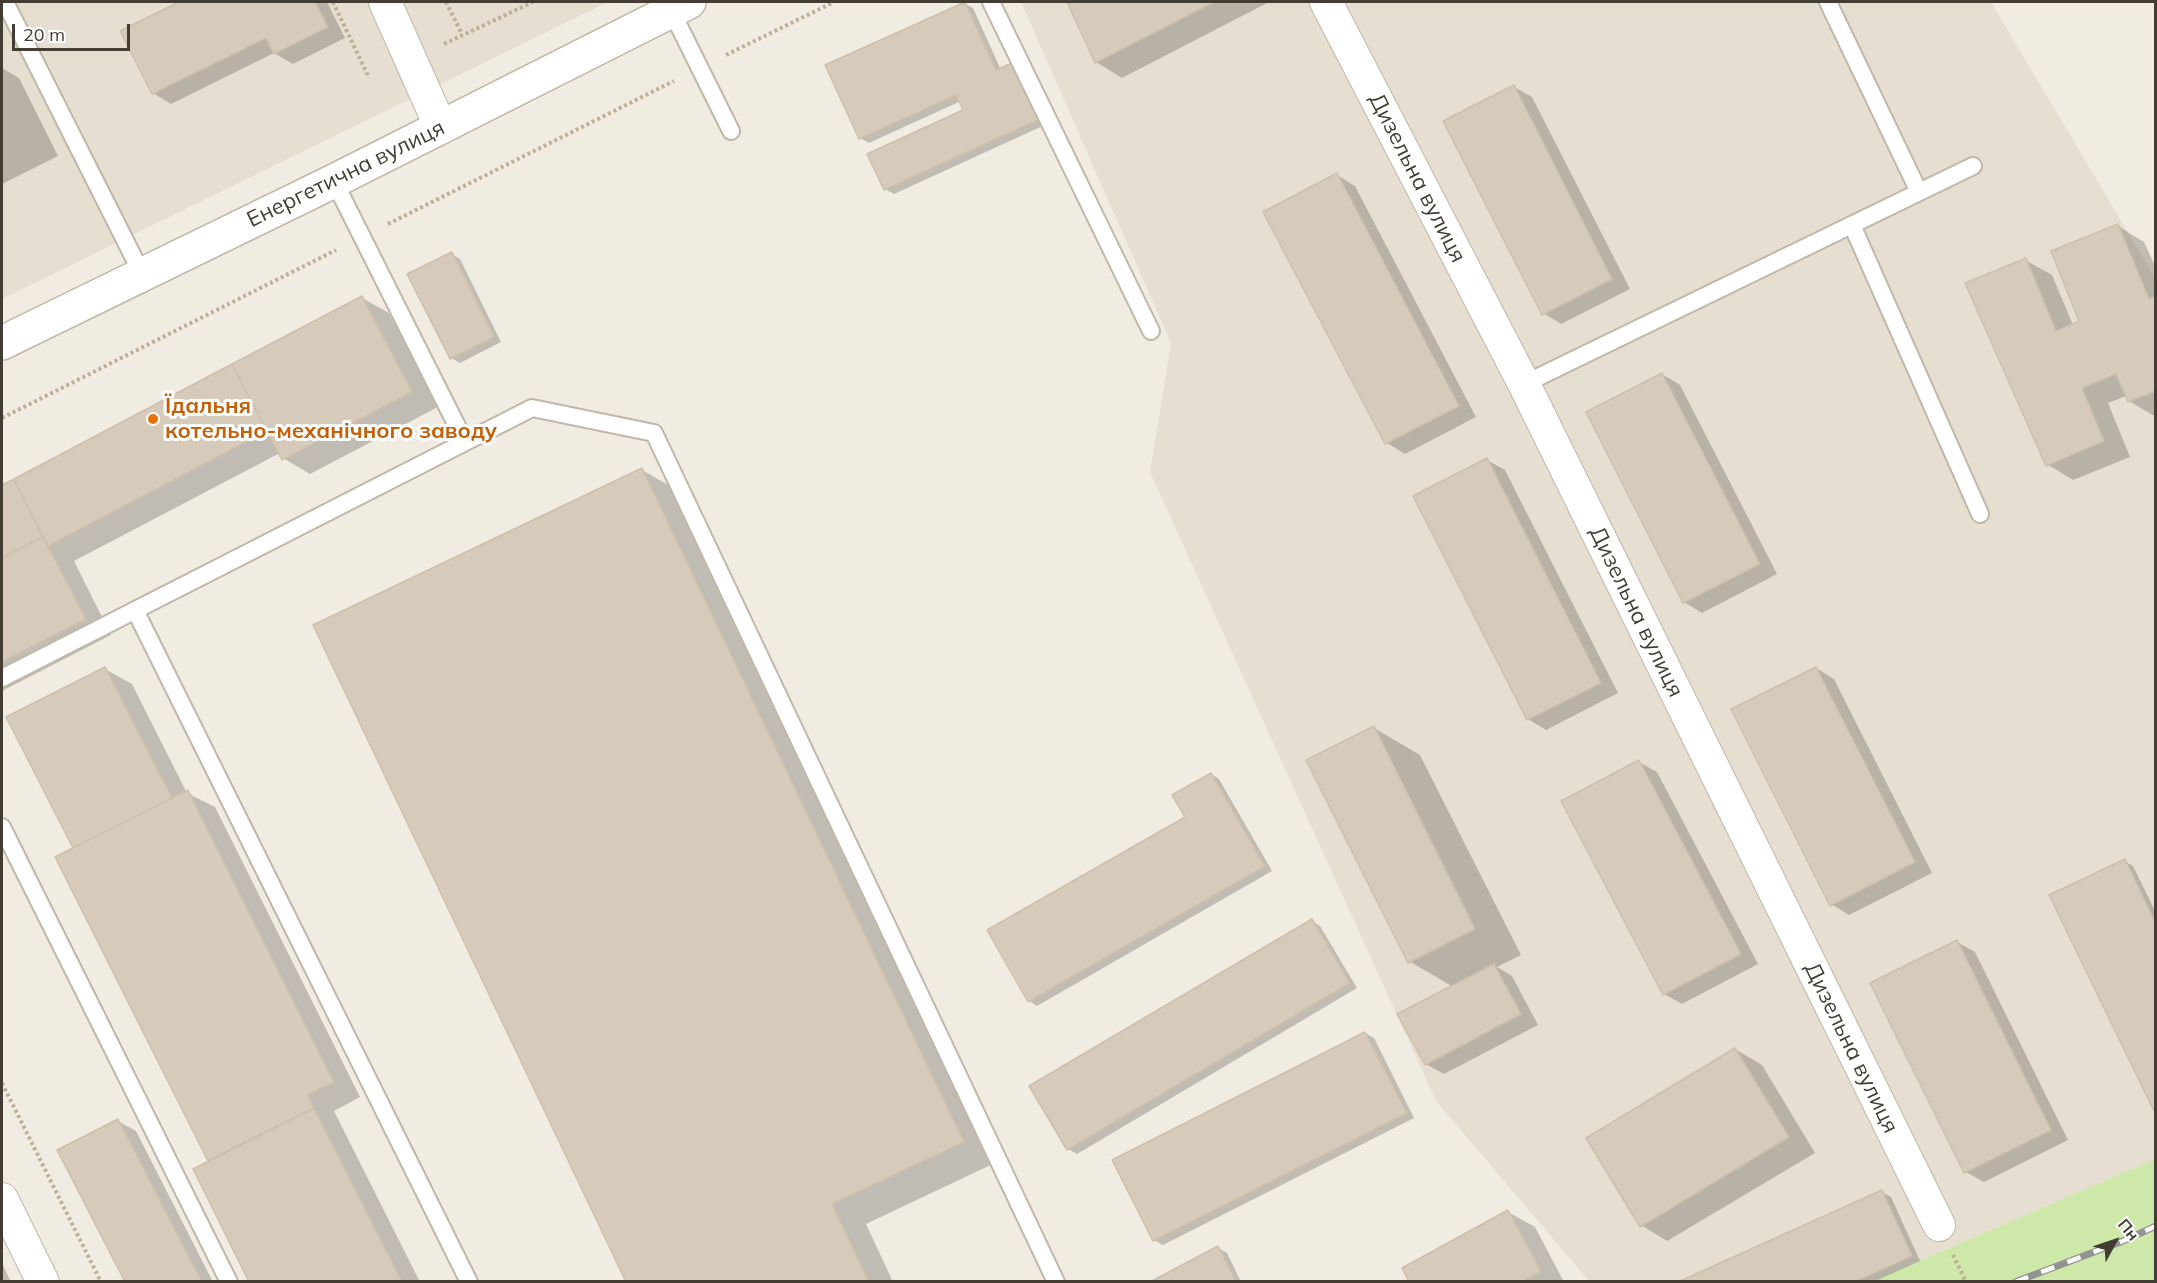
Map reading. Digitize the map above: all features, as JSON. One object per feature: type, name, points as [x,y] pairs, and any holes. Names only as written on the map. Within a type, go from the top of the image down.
[{"type":"street","points":[[385,2],[441,128]]},
{"type":"street","name":"Дизельна вулиця","points":[[1326,2],[1524,384],[1939,1225]]},
{"type":"street","name":"Енергетична вулиця","points":[[2,343],[441,128],[680,6]]},
{"type":"street","points":[[2,1199],[43,1281]]},
{"type":"lane","points":[[5,2],[142,274]]},
{"type":"lane","points":[[992,2],[1151,332]]},
{"type":"lane","points":[[1828,2],[1919,192]]},
{"type":"lane","points":[[680,6],[700,68],[731,131]]},
{"type":"lane","points":[[1524,384],[1973,166]]},
{"type":"lane","points":[[334,181],[465,442]]},
{"type":"lane","points":[[1852,225],[1980,514]]},
{"type":"lane","points":[[2,678],[532,408],[654,433],[1056,1281]]},
{"type":"lane","points":[[135,610],[469,1281]]},
{"type":"lane","points":[[2,827],[229,1281]]},
{"type":"path","points":[[333,2],[369,78]]},
{"type":"path","points":[[446,2],[462,34]]},
{"type":"path","points":[[411,60],[532,2]]},
{"type":"path","points":[[2,418],[834,2]]},
{"type":"path","points":[[2,1083],[100,1281]]},
{"type":"shaded area","points":[[2,2],[608,2],[2,299]]},
{"type":"shaded area","points":[[1021,2],[1991,2],[2155,278],[2155,1159],[1873,1281],[1589,1281],[1436,1101],[1150,472],[1171,343]]},
{"type":"green space","points":[[2155,1159],[2155,1281],[1873,1281]]},
{"type":"building","points":[[179,2],[315,2],[328,27],[274,54],[266,38],[152,94],[120,31]]},
{"type":"building","points":[[965,2],[996,70],[1014,62],[1040,119],[884,190],[867,154],[963,110],[956,95],[859,139],[825,65]]},
{"type":"building","points":[[1067,2],[1214,2],[1095,63]]},
{"type":"building","points":[[1514,85],[1612,279],[1542,315],[1443,121]]},
{"type":"building","points":[[1337,173],[1459,406],[1385,444],[1263,212]]},
{"type":"building","points":[[2118,224],[2149,299],[2156,296],[2156,391],[2128,402],[2116,374],[2082,388],[2104,441],[2046,466],[1965,283],[2026,258],[2056,331],[2079,321],[2051,251]]},
{"type":"building","points":[[452,252],[494,337],[450,359],[407,274]]},
{"type":"building","points":[[362,296],[412,392],[282,460],[232,364]]},
{"type":"building","points":[[232,364],[267,431],[48,546],[14,479]]},
{"type":"building","points":[[1662,373],[1760,564],[1683,603],[1586,412]]},
{"type":"building","points":[[1487,458],[1601,683],[1527,720],[1413,496]]},
{"type":"building","points":[[642,468],[964,1142],[832,1204],[869,1282],[626,1282],[313,625]]},
{"type":"building","points":[[14,479],[43,537],[2,558],[2,485]]},
{"type":"building","points":[[43,537],[86,619],[2,662],[2,558]]},
{"type":"building","points":[[105,667],[172,798],[73,848],[6,717]]},
{"type":"building","points":[[1816,667],[1915,862],[1830,906],[1731,709]]},
{"type":"building","points":[[1374,726],[1475,929],[1408,963],[1306,760]]},
{"type":"building","points":[[1639,760],[1741,954],[1663,995],[1561,801]]},
{"type":"building","points":[[1211,773],[1265,866],[1028,1002],[987,930],[1185,817],[1172,795]]},
{"type":"building","points":[[188,790],[334,1082],[308,1095],[314,1108],[208,1161],[55,857]]},
{"type":"building","points":[[2125,859],[2156,924],[2156,1115],[2049,895]]},
{"type":"building","points":[[1312,919],[1350,983],[1067,1150],[1029,1086]]},
{"type":"building","points":[[1957,940],[2051,1130],[1964,1173],[1870,983]]},
{"type":"building","points":[[1494,964],[1521,1014],[1425,1065],[1397,1014]]},
{"type":"building","points":[[1365,1032],[1407,1113],[1153,1241],[1112,1160]]},
{"type":"building","points":[[1735,1048],[1789,1137],[1640,1227],[1586,1138]]},
{"type":"building","points":[[314,1108],[402,1282],[249,1282],[193,1169]]},
{"type":"building","points":[[118,1119],[202,1282],[125,1282],[57,1150]]},
{"type":"building","points":[[1882,1190],[1912,1256],[1854,1282],[1678,1282]]},
{"type":"building","points":[[1508,1210],[1541,1271],[1522,1282],[1409,1282],[1402,1268]]},
{"type":"building","points":[[1218,1246],[1236,1282],[1150,1282]]},
{"type":"railway","points":[[2015,1282],[2156,1226]]},
{"type":"place","name":"Їдальня котельно-механічного заводу","points":[[153,419]]}]
